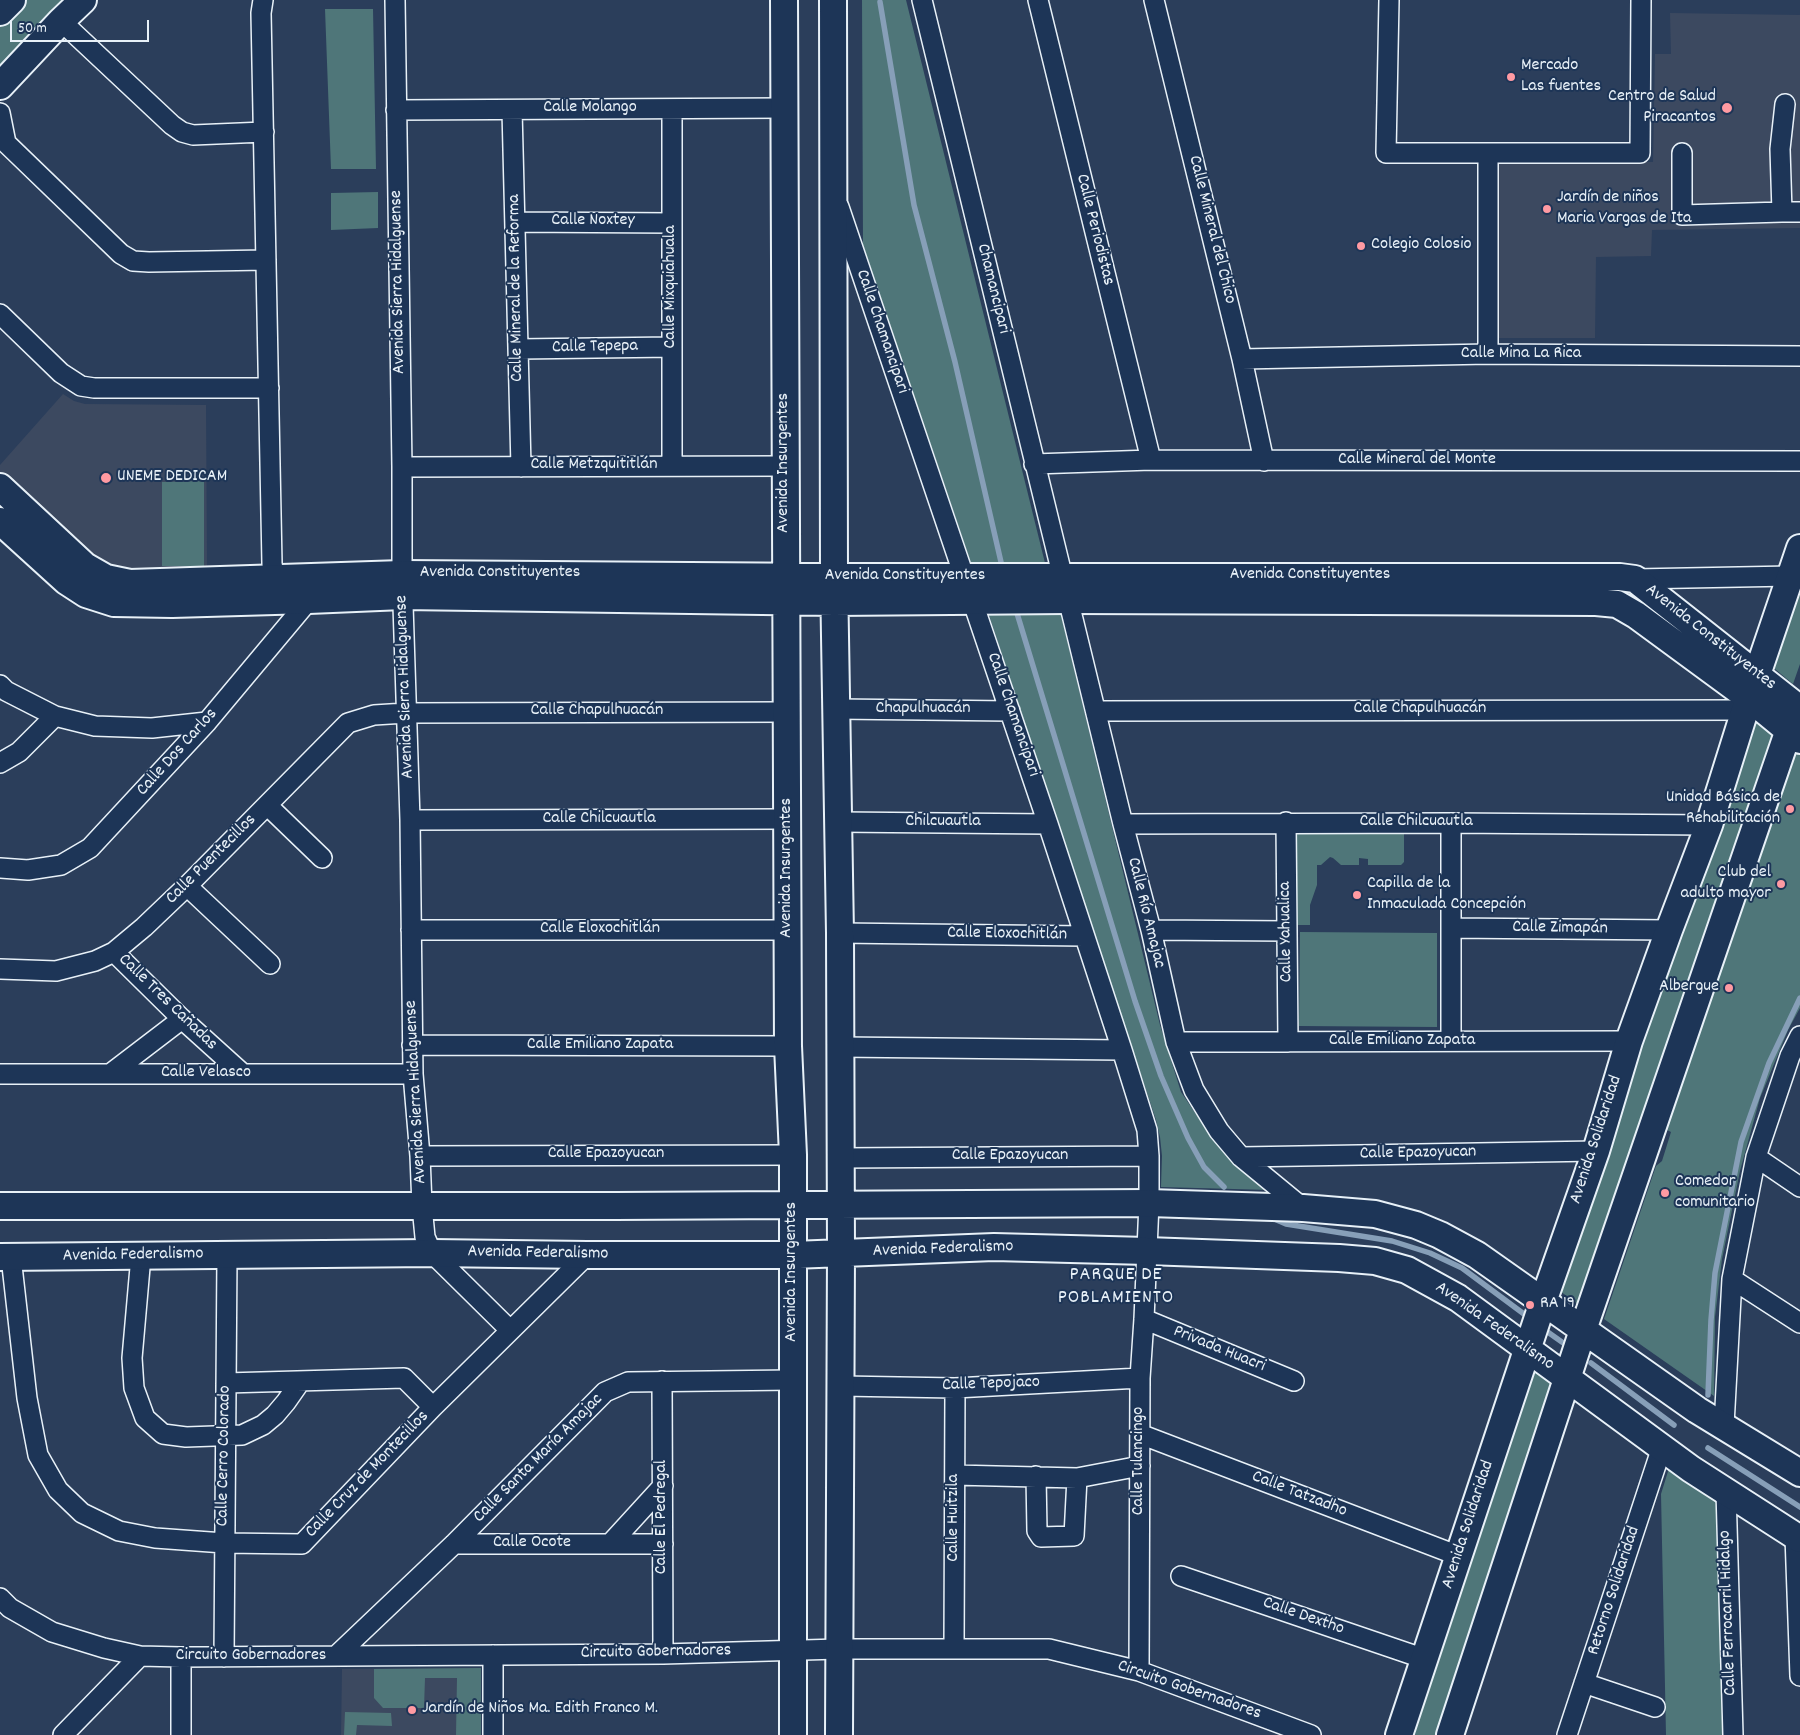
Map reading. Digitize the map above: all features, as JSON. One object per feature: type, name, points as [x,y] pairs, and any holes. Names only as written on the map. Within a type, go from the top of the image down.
[{"type":"street","points":[[0,12],[12,0]]},
{"type":"street","points":[[0,86],[83,0]]},
{"type":"street","points":[[263,0],[261,12],[272,564],[275,578]]},
{"type":"street","name":"Avenida Sierra Hidalguense","points":[[395,0],[402,585],[410,820],[412,1045],[425,1238],[432,1253]]},
{"type":"street","name":"Avenida Insurgentes","points":[[784,0],[788,1046],[793,1155],[793,1735]]},
{"type":"street","points":[[833,0],[834,590],[839,822],[842,1386],[839,1735]]},
{"type":"street","name":"Chamancipari","points":[[922,0],[1065,588]]},
{"type":"street","name":"Calle Periodistas","points":[[1038,0],[1151,460]]},
{"type":"street","name":"Calle Mineral del Chico","points":[[1154,0],[1242,359],[1264,461]]},
{"type":"street","points":[[1389,0],[1386,153],[1640,153],[1641,0]]},
{"type":"street","points":[[61,21],[172,125],[182,132],[193,135],[264,132]]},
{"type":"street","points":[[1682,153],[1682,215],[1791,212],[1780,149],[1785,104]]},
{"type":"street","name":"Calle Molango","points":[[396,110],[784,108]]},
{"type":"street","name":"Calle Mixquiahuala","points":[[672,109],[672,466]]},
{"type":"street","name":"Calle Mineral de la Reforma","points":[[512,110],[522,467]]},
{"type":"street","points":[[0,113],[3,142],[121,254],[133,261],[266,260]]},
{"type":"street","points":[[1488,152],[1488,354]]},
{"type":"street","name":"Calle Chamancipari","points":[[832,188],[1010,710],[1147,1130],[1149,1156],[1147,1251]]},
{"type":"street","name":"Calle Noxtey","points":[[515,222],[672,223]]},
{"type":"street","points":[[0,314],[61,373],[81,386],[94,388],[269,388]]},
{"type":"street","name":"Calle Tepepa","points":[[518,349],[672,347]]},
{"type":"street","name":"Calle Mina La Rica","points":[[1242,359],[1488,354],[1800,356]]},
{"type":"street","name":"Calle Mineral del Monte","points":[[1034,464],[1151,460],[1800,461]]},
{"type":"street","name":"Calle Metzquititlán","points":[[402,467],[785,466]]},
{"type":"street","name":"Avenida Constituyentes","points":[[0,487],[85,566],[106,578],[130,583],[275,578],[310,589]]},
{"type":"street","name":"Avenida Constituyentes","points":[[0,521],[66,581],[86,594],[114,603],[172,604],[310,589],[402,585],[834,590],[1366,588],[1620,577],[1635,579],[1750,695]]},
{"type":"street","name":"Avenida Solidaridad","points":[[1399,1735],[1543,1302],[1596,1151],[1629,1041],[1709,825],[1750,695],[1800,548]]},
{"type":"street","points":[[1635,579],[1791,576]]},
{"type":"street","name":"Calle Río Amajac","points":[[1065,588],[1151,930],[1176,1042],[1194,1090],[1219,1131],[1241,1157],[1303,1208]]},
{"type":"street","name":"Avenida Constituyentes","points":[[1366,588],[1617,604],[1636,615],[1750,695],[1797,716]]},
{"type":"street","name":"Calle Dos Carlos","points":[[0,868],[28,870],[61,865],[90,848],[207,722],[310,589]]},
{"type":"street","points":[[0,685],[6,691],[55,716],[95,726],[152,728],[207,722]]},
{"type":"street","name":"Calle Chapulhuacán","points":[[1096,711],[1750,695]]},
{"type":"street","name":"Chapulhuacán","points":[[837,709],[1010,710]]},
{"type":"street","name":"Calle Chapulhuacán","points":[[406,713],[788,712]]},
{"type":"street","name":"Calle Puentecillos","points":[[0,969],[56,971],[95,961],[114,952],[188,886],[348,723],[374,715],[406,713]]},
{"type":"street","points":[[0,763],[19,752],[55,716]]},
{"type":"street","points":[[1450,1735],[1583,1330],[1797,716]]},
{"type":"street","points":[[267,805],[322,858]]},
{"type":"street","name":"Calle Chilcuautla","points":[[410,820],[788,819]]},
{"type":"street","name":"Chilcuautla","points":[[839,822],[1048,824]]},
{"type":"street","name":"Calle Yahualica","points":[[1286,822],[1288,1042]]},
{"type":"street","points":[[1451,822],[1451,1041]]},
{"type":"street","name":"Calle Chilcuautla","points":[[1123,824],[1451,822],[1709,825]]},
{"type":"street","points":[[188,886],[270,964]]},
{"type":"street","name":"Calle Zimapán","points":[[1451,928],[1669,930]]},
{"type":"street","name":"Calle Eloxochitlán","points":[[411,930],[788,930]]},
{"type":"street","points":[[1151,930],[1287,931]]},
{"type":"street","name":"Calle Eloxochitlán","points":[[840,933],[1084,936]]},
{"type":"street","name":"Calle Tres Cañadas","points":[[114,952],[182,1019],[243,1074]]},
{"type":"street","points":[[110,1074],[182,1019]]},
{"type":"street","points":[[1724,1425],[1732,1279],[1756,1157],[1795,1059],[1800,1036]]},
{"type":"street","name":"Calle Emiliano Zapata","points":[[1176,1042],[1629,1041]]},
{"type":"street","name":"Calle Emiliano Zapata","points":[[412,1045],[788,1046]]},
{"type":"street","points":[[840,1048],[1122,1050]]},
{"type":"street","name":"Calle Velasco","points":[[0,1074],[413,1074]]},
{"type":"street","name":"Calle Epazoyucan","points":[[1241,1157],[1596,1151]]},
{"type":"street","name":"Calle Epazoyucan","points":[[420,1156],[793,1155]]},
{"type":"street","name":"Calle Epazoyucan","points":[[841,1158],[1149,1156]]},
{"type":"street","points":[[1756,1157],[1800,1187]]},
{"type":"street","points":[[0,1206],[1149,1203],[1303,1208],[1375,1214],[1416,1225],[1440,1235],[1477,1255],[1697,1410],[1800,1473]]},
{"type":"street","name":"Avenida Federalismo","points":[[5,1257],[432,1253],[793,1255],[994,1247],[1339,1258],[1376,1261],[1407,1270],[1432,1282],[1458,1298],[1691,1469],[1798,1537]]},
{"type":"street","name":"Calle Tulancingo","points":[[1139,1671],[1140,1378],[1147,1251]]},
{"type":"street","points":[[432,1253],[510,1330]]},
{"type":"street","name":"Calle Cerro Colorado","points":[[224,1657],[227,1255]]},
{"type":"street","name":"Calle Cruz de Montecillos","points":[[5,1257],[38,1455],[58,1490],[82,1513],[119,1531],[155,1538],[224,1543],[302,1544],[433,1408],[587,1255]]},
{"type":"street","points":[[141,1256],[132,1358],[134,1388],[145,1418],[163,1434],[186,1437],[242,1435],[263,1425],[275,1415],[300,1382]]},
{"type":"street","points":[[1732,1279],[1800,1324]]},
{"type":"street","name":"Privada Huacri","points":[[1144,1320],[1294,1381]]},
{"type":"street","points":[[226,1383],[404,1378],[433,1408]]},
{"type":"street","name":"Calle Tepojaco","points":[[842,1386],[955,1388],[1140,1378]]},
{"type":"street","name":"Calle Santa María Amajac","points":[[336,1656],[454,1544],[605,1392],[628,1382],[792,1380]]},
{"type":"street","name":"Calle El Pedregal","points":[[662,1381],[663,1654]]},
{"type":"street","name":"Calle Huitzila","points":[[954,1648],[955,1388]]},
{"type":"street","name":"Calle Tatzadho","points":[[1140,1434],[1459,1556]]},
{"type":"street","name":"Retorno Solidaridad","points":[[1567,1735],[1662,1447]]},
{"type":"street","points":[[955,1475],[1077,1478],[1140,1466]]},
{"type":"street","points":[[1036,1476],[1038,1534],[1041,1537],[1074,1536],[1077,1478]]},
{"type":"street","points":[[610,1544],[663,1486]]},
{"type":"street","name":"Calle Ferrocarril Hidalgo","points":[[1726,1491],[1733,1735]]},
{"type":"street","points":[[1798,1537],[1800,1676]]},
{"type":"street","name":"Calle Ocote","points":[[454,1544],[663,1544]]},
{"type":"street","name":"Calle Dextho","points":[[1182,1576],[1425,1658]]},
{"type":"street","name":"Circuito Gobernadores","points":[[0,1598],[10,1608],[52,1632],[104,1648],[140,1656],[663,1654],[839,1649],[1049,1649],[1139,1671],[1311,1735]]},
{"type":"street","points":[[493,1655],[493,1735]]},
{"type":"street","points":[[63,1735],[140,1656]]},
{"type":"street","points":[[180,1735],[181,1657]]},
{"type":"street","points":[[1584,1683],[1655,1707]]},
{"type":"shaded area","name":"Centro de Salud Piracantos","points":[[1670,13],[1800,15],[1800,228],[1652,230],[1651,256],[1596,257],[1595,338],[1499,338],[1498,161],[1653,162],[1655,54],[1671,54]]},
{"type":"shaded area","name":"UNEME DEDICAM","points":[[63,394],[74,401],[85,404],[206,405],[207,567],[130,569],[98,561],[85,554],[0,474],[0,465]]},
{"type":"shaded area","name":"Jardín de Niños Ma. Edith Franco M.","points":[[481,1668],[481,1735],[341,1735],[342,1669]]},
{"type":"green space","points":[[23,0],[64,0],[0,71],[0,25]]},
{"type":"green space","points":[[862,0],[906,0],[1045,563],[971,563],[863,245]]},
{"type":"green space","points":[[325,9],[373,9],[376,169],[331,169]]},
{"type":"green space","points":[[378,192],[378,228],[331,230],[331,193]]},
{"type":"green space","points":[[204,481],[204,566],[162,566],[162,482]]},
{"type":"green space","points":[[1800,572],[1800,664],[1793,684],[1769,664]]},
{"type":"green space","points":[[1059,607],[1160,1025],[1181,1092],[1204,1126],[1230,1155],[1270,1190],[1161,1187],[1162,1156],[1156,1120],[987,609]]},
{"type":"green space","points":[[1751,713],[1775,731],[1582,1307],[1557,1289]]},
{"type":"green space","points":[[1796,752],[1800,755],[1800,1008],[1788,1030],[1760,1098],[1740,1171],[1722,1259],[1715,1317],[1714,1396],[1604,1319],[1656,1166],[1662,1161],[1671,1132],[1665,1129]]},
{"type":"green space","points":[[1404,831],[1404,862],[1401,865],[1368,865],[1368,859],[1359,858],[1359,865],[1341,865],[1330,857],[1321,865],[1317,865],[1317,885],[1310,905],[1310,925],[1296,925],[1296,835],[1301,832]]},
{"type":"green space","points":[[1300,932],[1437,933],[1437,1027],[1299,1026]]},
{"type":"green space","points":[[1533,1361],[1557,1380],[1440,1735],[1415,1735],[1423,1692]]},
{"type":"green space","points":[[1670,1465],[1717,1496],[1724,1735],[1666,1735],[1661,1494]]},
{"type":"green space","points":[[481,1668],[481,1735],[456,1735],[457,1678],[425,1678],[424,1708],[383,1708],[374,1698],[374,1669]]},
{"type":"green space","points":[[345,1712],[391,1713],[392,1726],[357,1725],[356,1735],[344,1735]]},
{"type":"waterway","points":[[880,2],[914,205],[955,362],[1001,562]]},
{"type":"waterway","points":[[1016,610],[1135,1001],[1161,1076],[1188,1138],[1204,1167],[1224,1187]]},
{"type":"waterway","points":[[1708,1395],[1715,1273],[1741,1142],[1769,1063],[1800,998]]},
{"type":"waterway","points":[[1272,1218],[1286,1224],[1392,1241],[1430,1253],[1462,1268],[1528,1317]]},
{"type":"waterway","points":[[1542,1328],[1569,1347]]},
{"type":"waterway","points":[[1591,1363],[1674,1425]]},
{"type":"waterway","points":[[1708,1448],[1800,1507]]},
{"type":"place","name":"Mercado Las fuentes","points":[[1511,77]]},
{"type":"place","name":"Centro de Salud Piracantos","points":[[1727,108]]},
{"type":"place","name":"Jardín de niños Maria Vargas de Ita","points":[[1547,209]]},
{"type":"place","name":"Colegio Colosio","points":[[1361,246]]},
{"type":"place","name":"UNEME DEDICAM","points":[[106,478]]},
{"type":"place","name":"Unidad Básica de Rehabilitación","points":[[1790,809]]},
{"type":"place","name":"Club del adulto mayor","points":[[1781,884]]},
{"type":"place","name":"Capilla de la Inmaculada Concepción","points":[[1357,895]]},
{"type":"place","name":"Albergue","points":[[1729,988]]},
{"type":"place","name":"Comedor comunitario","points":[[1665,1193]]},
{"type":"place","name":"RA 19","points":[[1530,1305]]},
{"type":"place","name":"Jardín de Niños Ma. Edith Franco M.","points":[[412,1710]]},
{"type":"district","name":"PARQUE DE POBLAMIENTO","points":[[1116,1288]]}]
